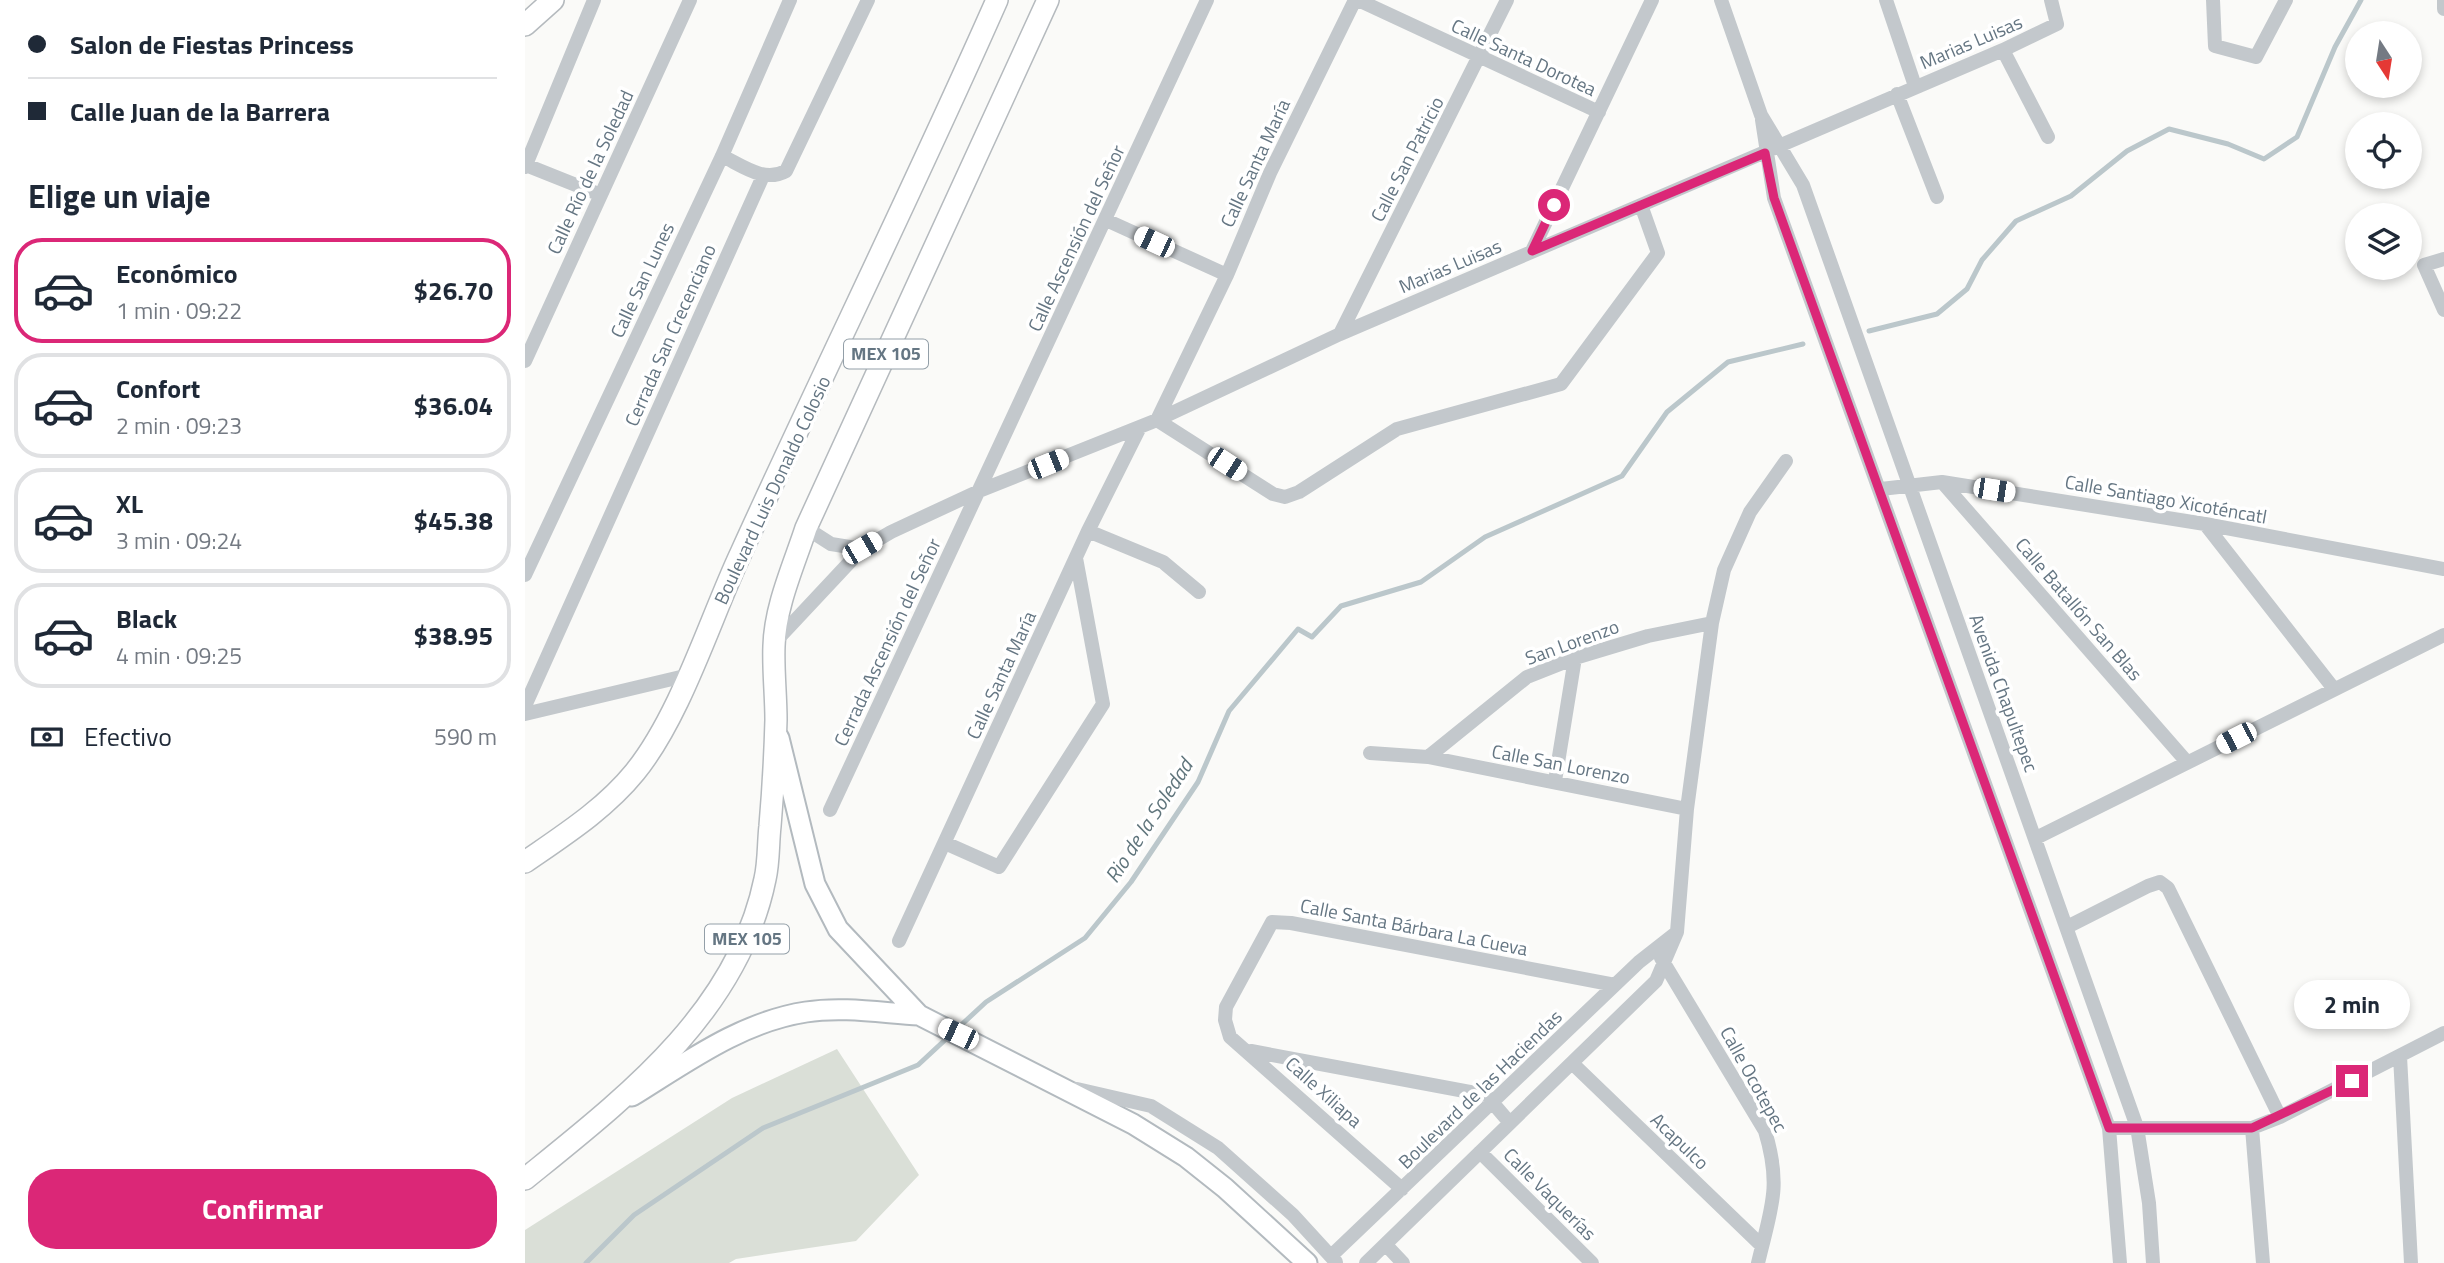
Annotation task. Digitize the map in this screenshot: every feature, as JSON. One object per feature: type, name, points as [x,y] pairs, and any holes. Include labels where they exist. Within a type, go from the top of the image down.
[{"type":"main road","points":[[525,25],[552,0]]},
{"type":"main road","name":"Boulevard Luis Donaldo Colosio","points":[[525,862],[589,817],[636,771],[689,675],[740,554],[915,186],[997,0]]},
{"type":"main road","name":"MEX 105","points":[[611,1110],[680,1040],[715,999],[739,959],[757,915],[766,877],[776,722],[774,643],[785,589],[806,528],[1048,0]]},
{"type":"main road","name":"MEX 105","points":[[776,722],[795,814],[815,884],[838,929],[927,1019],[1058,1084],[1133,1124],[1186,1157],[1235,1196],[1307,1263]]},
{"type":"main road","name":"MEX 105","points":[[525,1179],[611,1110],[712,1046],[762,1022],[808,1012],[927,1019]]},
{"type":"street","points":[[594,0],[525,166],[601,195]]},
{"type":"street","name":"Calle Río de la Soledad","points":[[525,361],[690,0]]},
{"type":"street","name":"Calle San Lunes","points":[[525,575],[722,156],[790,0]]},
{"type":"street","points":[[722,156],[763,176],[775,177],[786,171],[867,0]]},
{"type":"street","name":"Calle Ascensión del Señor","points":[[979,491],[1207,0]]},
{"type":"street","name":"Calle Santa Dorotea","points":[[1357,0],[1599,112]]},
{"type":"street","name":"Calle Santa María","points":[[1157,420],[1227,275],[1270,173],[1357,0]]},
{"type":"street","name":"Calle San Patricio","points":[[1340,334],[1481,58],[1507,0]]},
{"type":"street","points":[[1532,251],[1652,0]]},
{"type":"street","points":[[1721,0],[1761,115],[1774,198],[2109,1128],[2120,1263]]},
{"type":"street","points":[[1887,0],[1915,86]]},
{"type":"street","name":"Marias Luisas","points":[[774,643],[862,548],[979,491],[1157,420],[1340,334],[2003,50],[2057,24],[2051,0]]},
{"type":"street","points":[[2213,0],[2215,46],[2256,57],[2286,0]]},
{"type":"street","points":[[2444,0],[2444,9]]},
{"type":"street","points":[[2003,50],[2048,137]]},
{"type":"street","points":[[1897,94],[1937,197]]},
{"type":"street","name":"Avenida Chapultepec","points":[[1761,115],[1803,185],[2137,1127],[2149,1203],[2153,1263]]},
{"type":"street","name":"Cerrada San Crecenciano","points":[[525,706],[763,176]]},
{"type":"street","points":[[1157,420],[1273,494],[1285,497],[1299,492],[1397,429],[1561,384],[1658,253],[1641,205]]},
{"type":"street","points":[[1107,220],[1227,275]]},
{"type":"street","points":[[2444,259],[2424,265],[2444,310]]},
{"type":"street","name":"Calle Santa María","points":[[899,941],[1088,531],[1140,427]]},
{"type":"street","points":[[1366,1263],[1655,981],[1665,964],[1677,932],[1687,808],[1712,623],[1724,570],[1750,512],[1786,461]]},
{"type":"street","name":"Calle Santiago Xicoténcatl","points":[[1881,489],[1941,482],[2205,524],[2444,569]]},
{"type":"street","name":"Calle Batallón San Blas","points":[[1941,482],[2187,762]]},
{"type":"street","name":"Cerrada Ascensión del Señor","points":[[830,810],[979,491]]},
{"type":"street","points":[[2205,524],[2334,689]]},
{"type":"street","points":[[806,528],[831,544],[862,548]]},
{"type":"street","points":[[1088,531],[1163,562],[1199,592]]},
{"type":"street","points":[[945,843],[999,867],[1103,704],[1076,558]]},
{"type":"street","name":"San Lorenzo","points":[[1428,757],[1527,677],[1575,658],[1648,636],[1712,623]]},
{"type":"street","points":[[2036,838],[2444,635]]},
{"type":"street","points":[[1555,781],[1575,658]]},
{"type":"street","points":[[525,714],[689,675]]},
{"type":"street","name":"Calle San Lorenzo","points":[[1370,753],[1428,757],[1687,808]]},
{"type":"street","points":[[2067,927],[2160,882],[2168,888],[2280,1117]]},
{"type":"street","name":"Calle Santa Bárbara La Cueva","points":[[1226,1020],[1226,1007],[1272,922],[1291,923],[1615,985]]},
{"type":"street","points":[[1654,948],[1677,932]]},
{"type":"street","name":"Calle Ocotepec","points":[[1654,948],[1765,1131],[1775,1163],[1775,1195],[1758,1263]]},
{"type":"street","name":"Boulevard de las Haciendas","points":[[1334,1259],[1402,1189],[1493,1105],[1654,948]]},
{"type":"street","name":"Calle Xiliapa","points":[[1226,1020],[1230,1037],[1402,1189]]},
{"type":"street","points":[[2109,1128],[2252,1128],[2280,1117],[2444,1033]]},
{"type":"street","points":[[1249,1051],[1486,1095],[1510,1124]]},
{"type":"street","points":[[2400,1056],[2411,1263]]},
{"type":"street","name":"Acapulco","points":[[1572,1063],[1762,1246]]},
{"type":"street","points":[[1058,1084],[1151,1106],[1218,1148],[1293,1215],[1334,1259]]},
{"type":"street","points":[[2252,1128],[2263,1263]]},
{"type":"street","name":"Calle Vaquerías","points":[[1480,1152],[1592,1263]]},
{"type":"street","points":[[1385,1245],[1403,1263]]},
{"type":"shaded area","points":[[837,1049],[919,1175],[856,1241],[736,1259],[729,1263],[525,1263],[525,1230],[732,1098]]},
{"type":"waterway","points":[[1869,331],[1937,314],[1967,289],[1982,260],[2016,221],[2071,196],[2127,151],[2169,129],[2228,144],[2264,159],[2297,137],[2335,47],[2361,0]]},
{"type":"waterway","name":"Rio de la Soledad","points":[[586,1263],[634,1215],[763,1128],[918,1065],[986,1002],[1085,938],[1131,882],[1198,782],[1229,711],[1298,629],[1312,637],[1341,606],[1421,582],[1485,537],[1622,476],[1667,412],[1728,362],[1803,344]]},
{"type":"route","points":[[1554,205],[1532,251],[1765,153],[1774,198],[2109,1128],[2252,1128],[2352,1081]]}]
